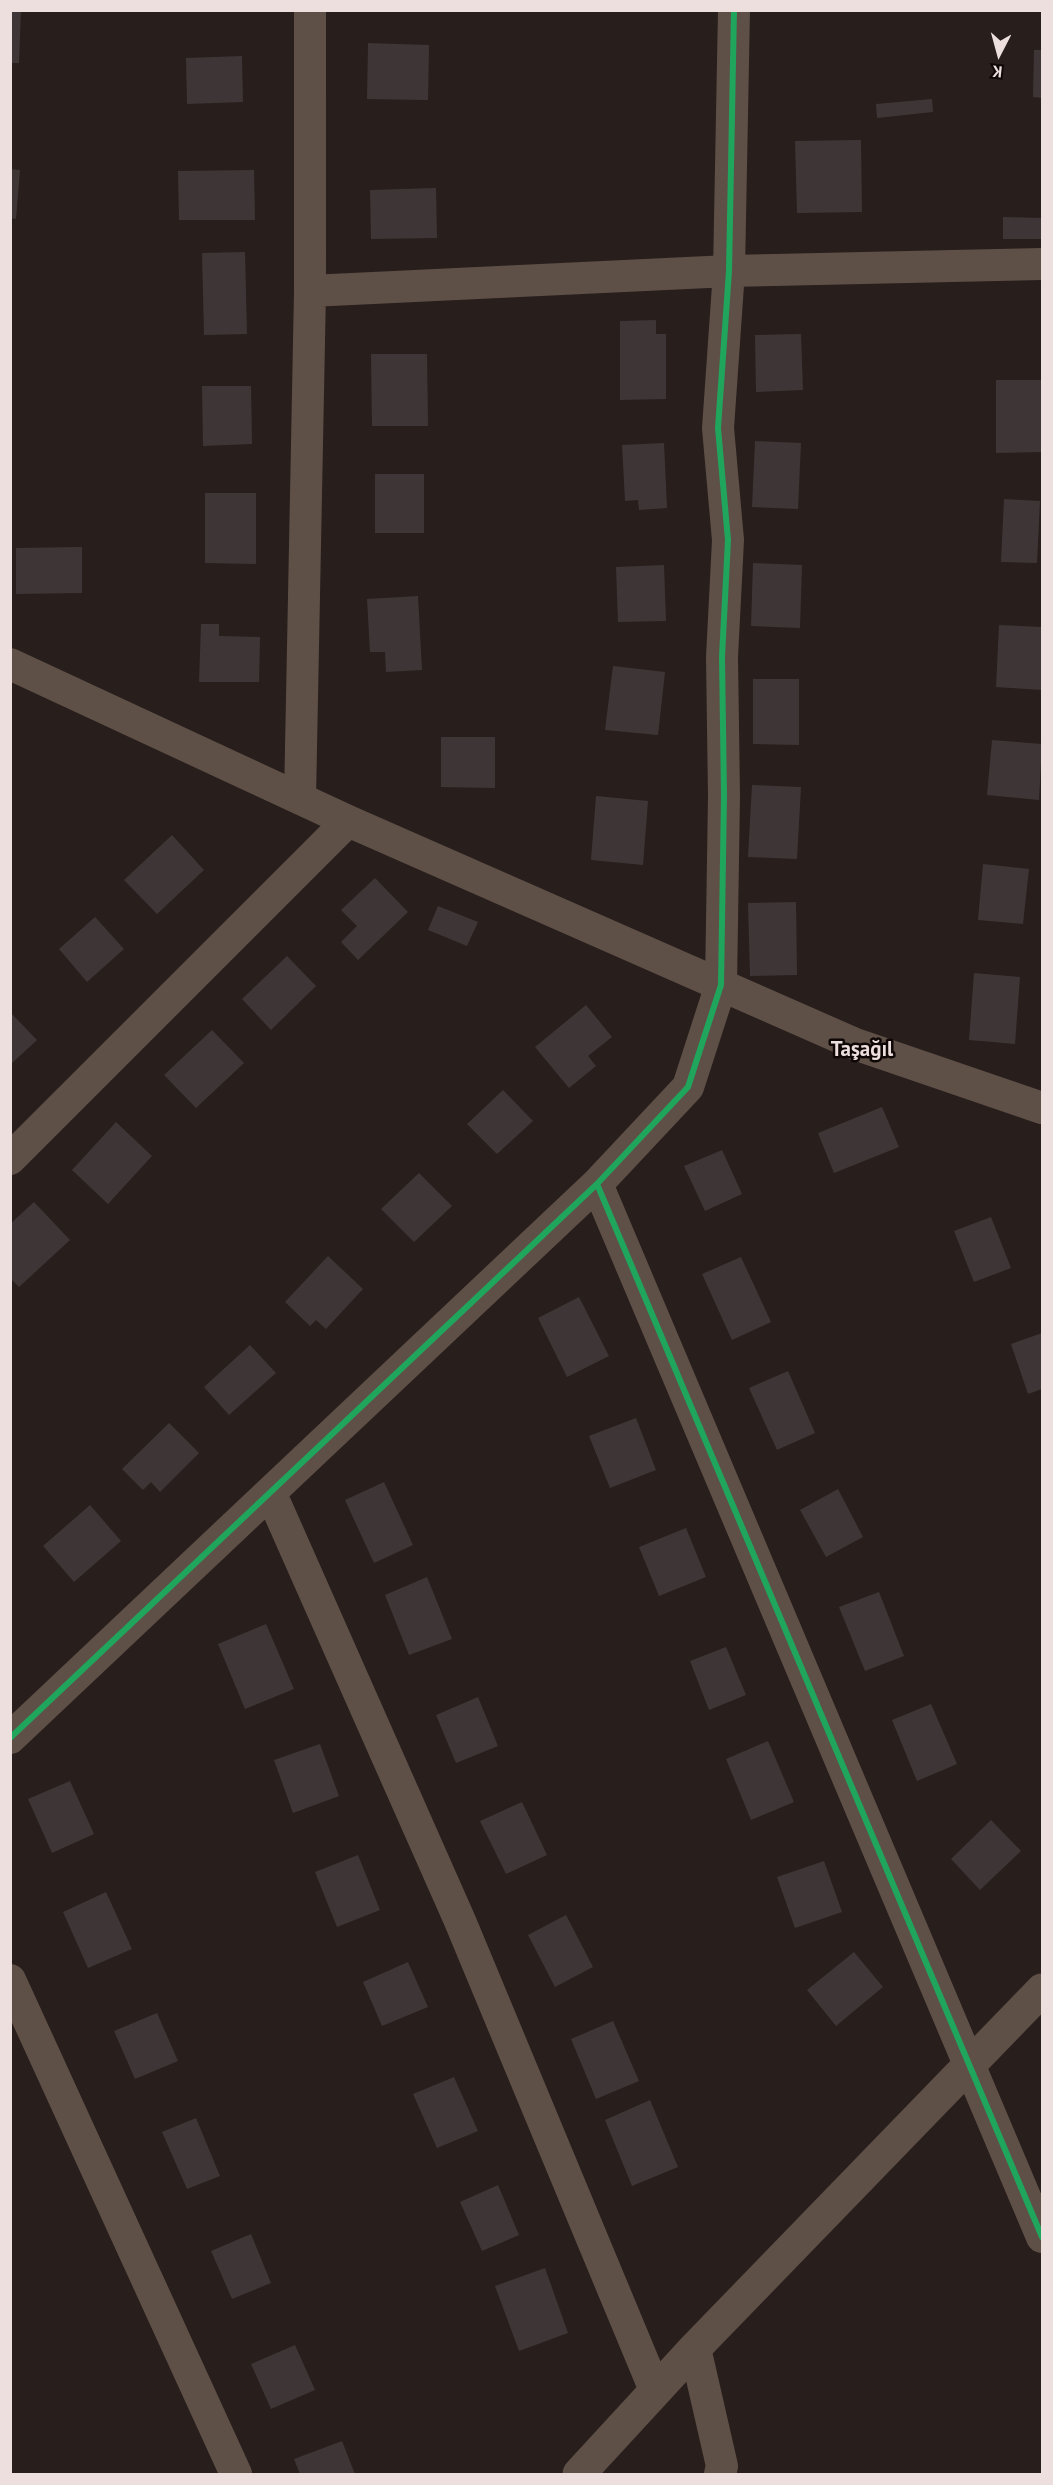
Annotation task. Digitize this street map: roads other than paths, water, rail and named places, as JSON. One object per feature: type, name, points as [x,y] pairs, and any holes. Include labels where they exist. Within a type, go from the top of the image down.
[{"type":"street","points":[[300,799],[310,291],[310,10]]},
{"type":"street","points":[[10,1738],[597,1184],[688,1087],[721,985],[724,796],[722,657],[728,540],[718,428],[729,271],[734,10]]},
{"type":"street","points":[[310,291],[729,271],[1042,264]]},
{"type":"street","points":[[10,664],[348,821],[855,1044],[1042,1108]]},
{"type":"street","points":[[10,1159],[348,821]]},
{"type":"street","points":[[597,1184],[1042,2237]]},
{"type":"street","points":[[271,1494],[460,1921],[655,2390]]},
{"type":"street","points":[[10,1980],[237,2475]]},
{"type":"street","points":[[579,2475],[695,2348],[1042,1990]]},
{"type":"street","points":[[695,2348],[722,2466],[720,2475]]},
{"type":"district","name":"Taşağıl","points":[[862,1050]]}]
